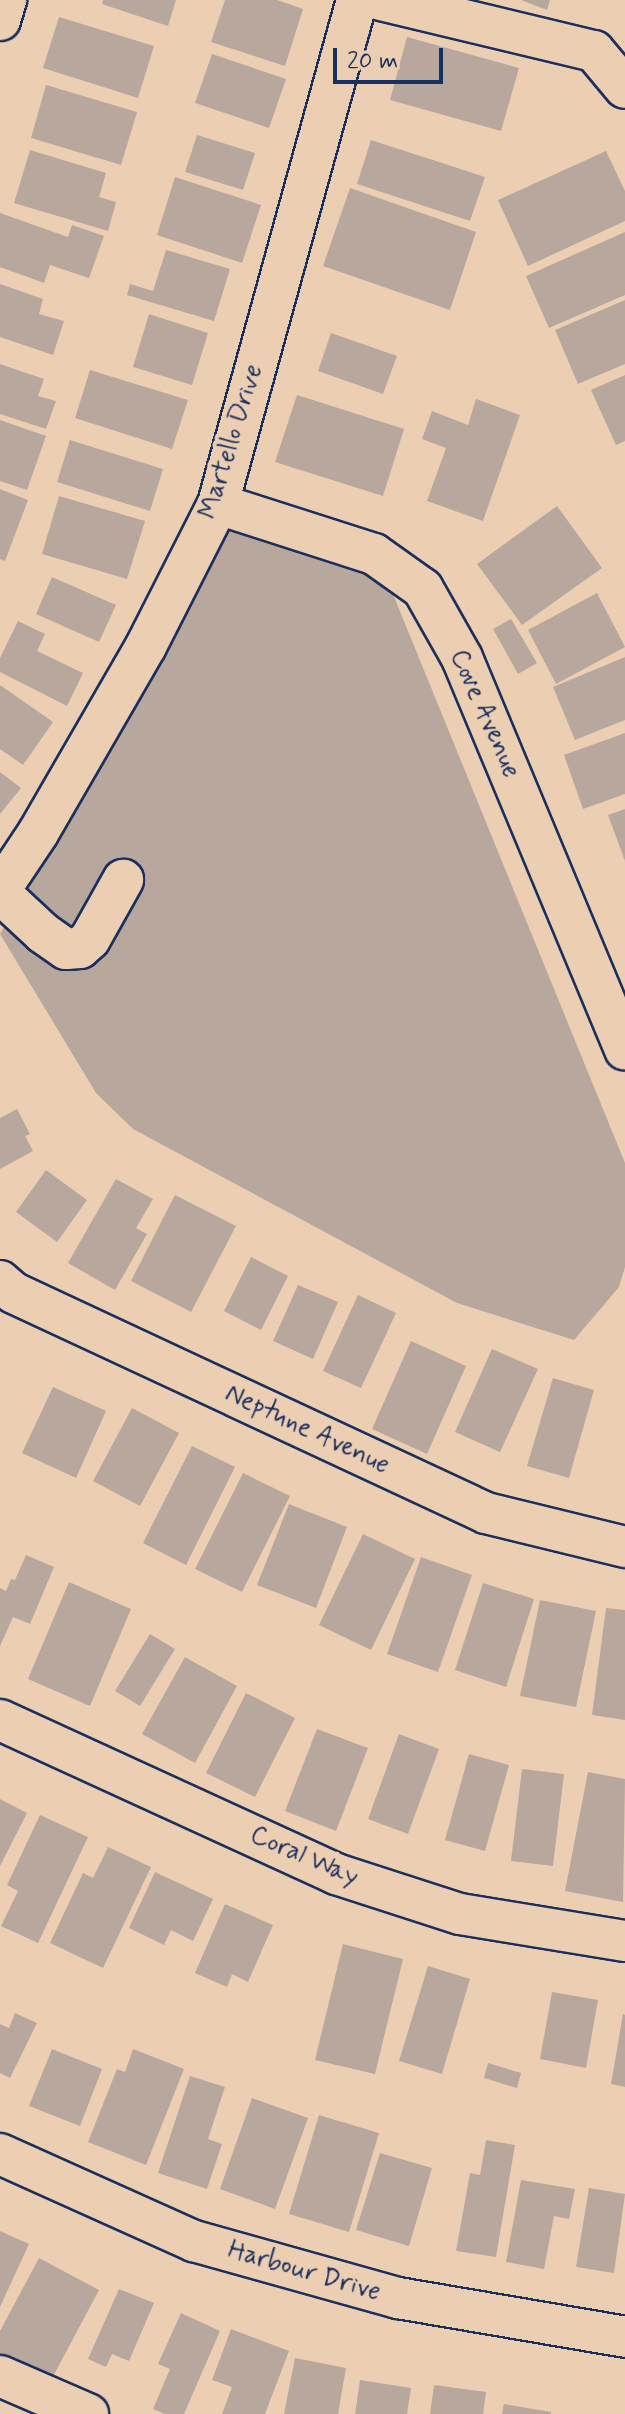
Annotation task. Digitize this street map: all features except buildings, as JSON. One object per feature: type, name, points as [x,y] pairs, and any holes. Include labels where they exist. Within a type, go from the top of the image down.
[{"type":"street","points":[[0,20],[6,0]]},
{"type":"street","name":"Martello Drive","points":[[0,891],[146,646],[218,504],[357,0]]},
{"type":"street","points":[[381,0],[594,51],[625,88]]},
{"type":"street","name":"Cove Avenue","points":[[218,504],[374,554],[423,589],[462,658],[625,1049]]},
{"type":"street","points":[[0,891],[43,933],[66,949],[80,948],[90,939],[123,880]]},
{"type":"street","name":"Neptune Avenue","points":[[0,1281],[14,1293],[486,1513],[625,1547]]},
{"type":"street","name":"Coral Way","points":[[0,1720],[336,1874],[460,1914],[625,1941]]},
{"type":"street","name":"Harbour Drive","points":[[0,2154],[194,2241],[398,2298],[625,2337]]},
{"type":"street","points":[[0,2376],[88,2414]]}]
